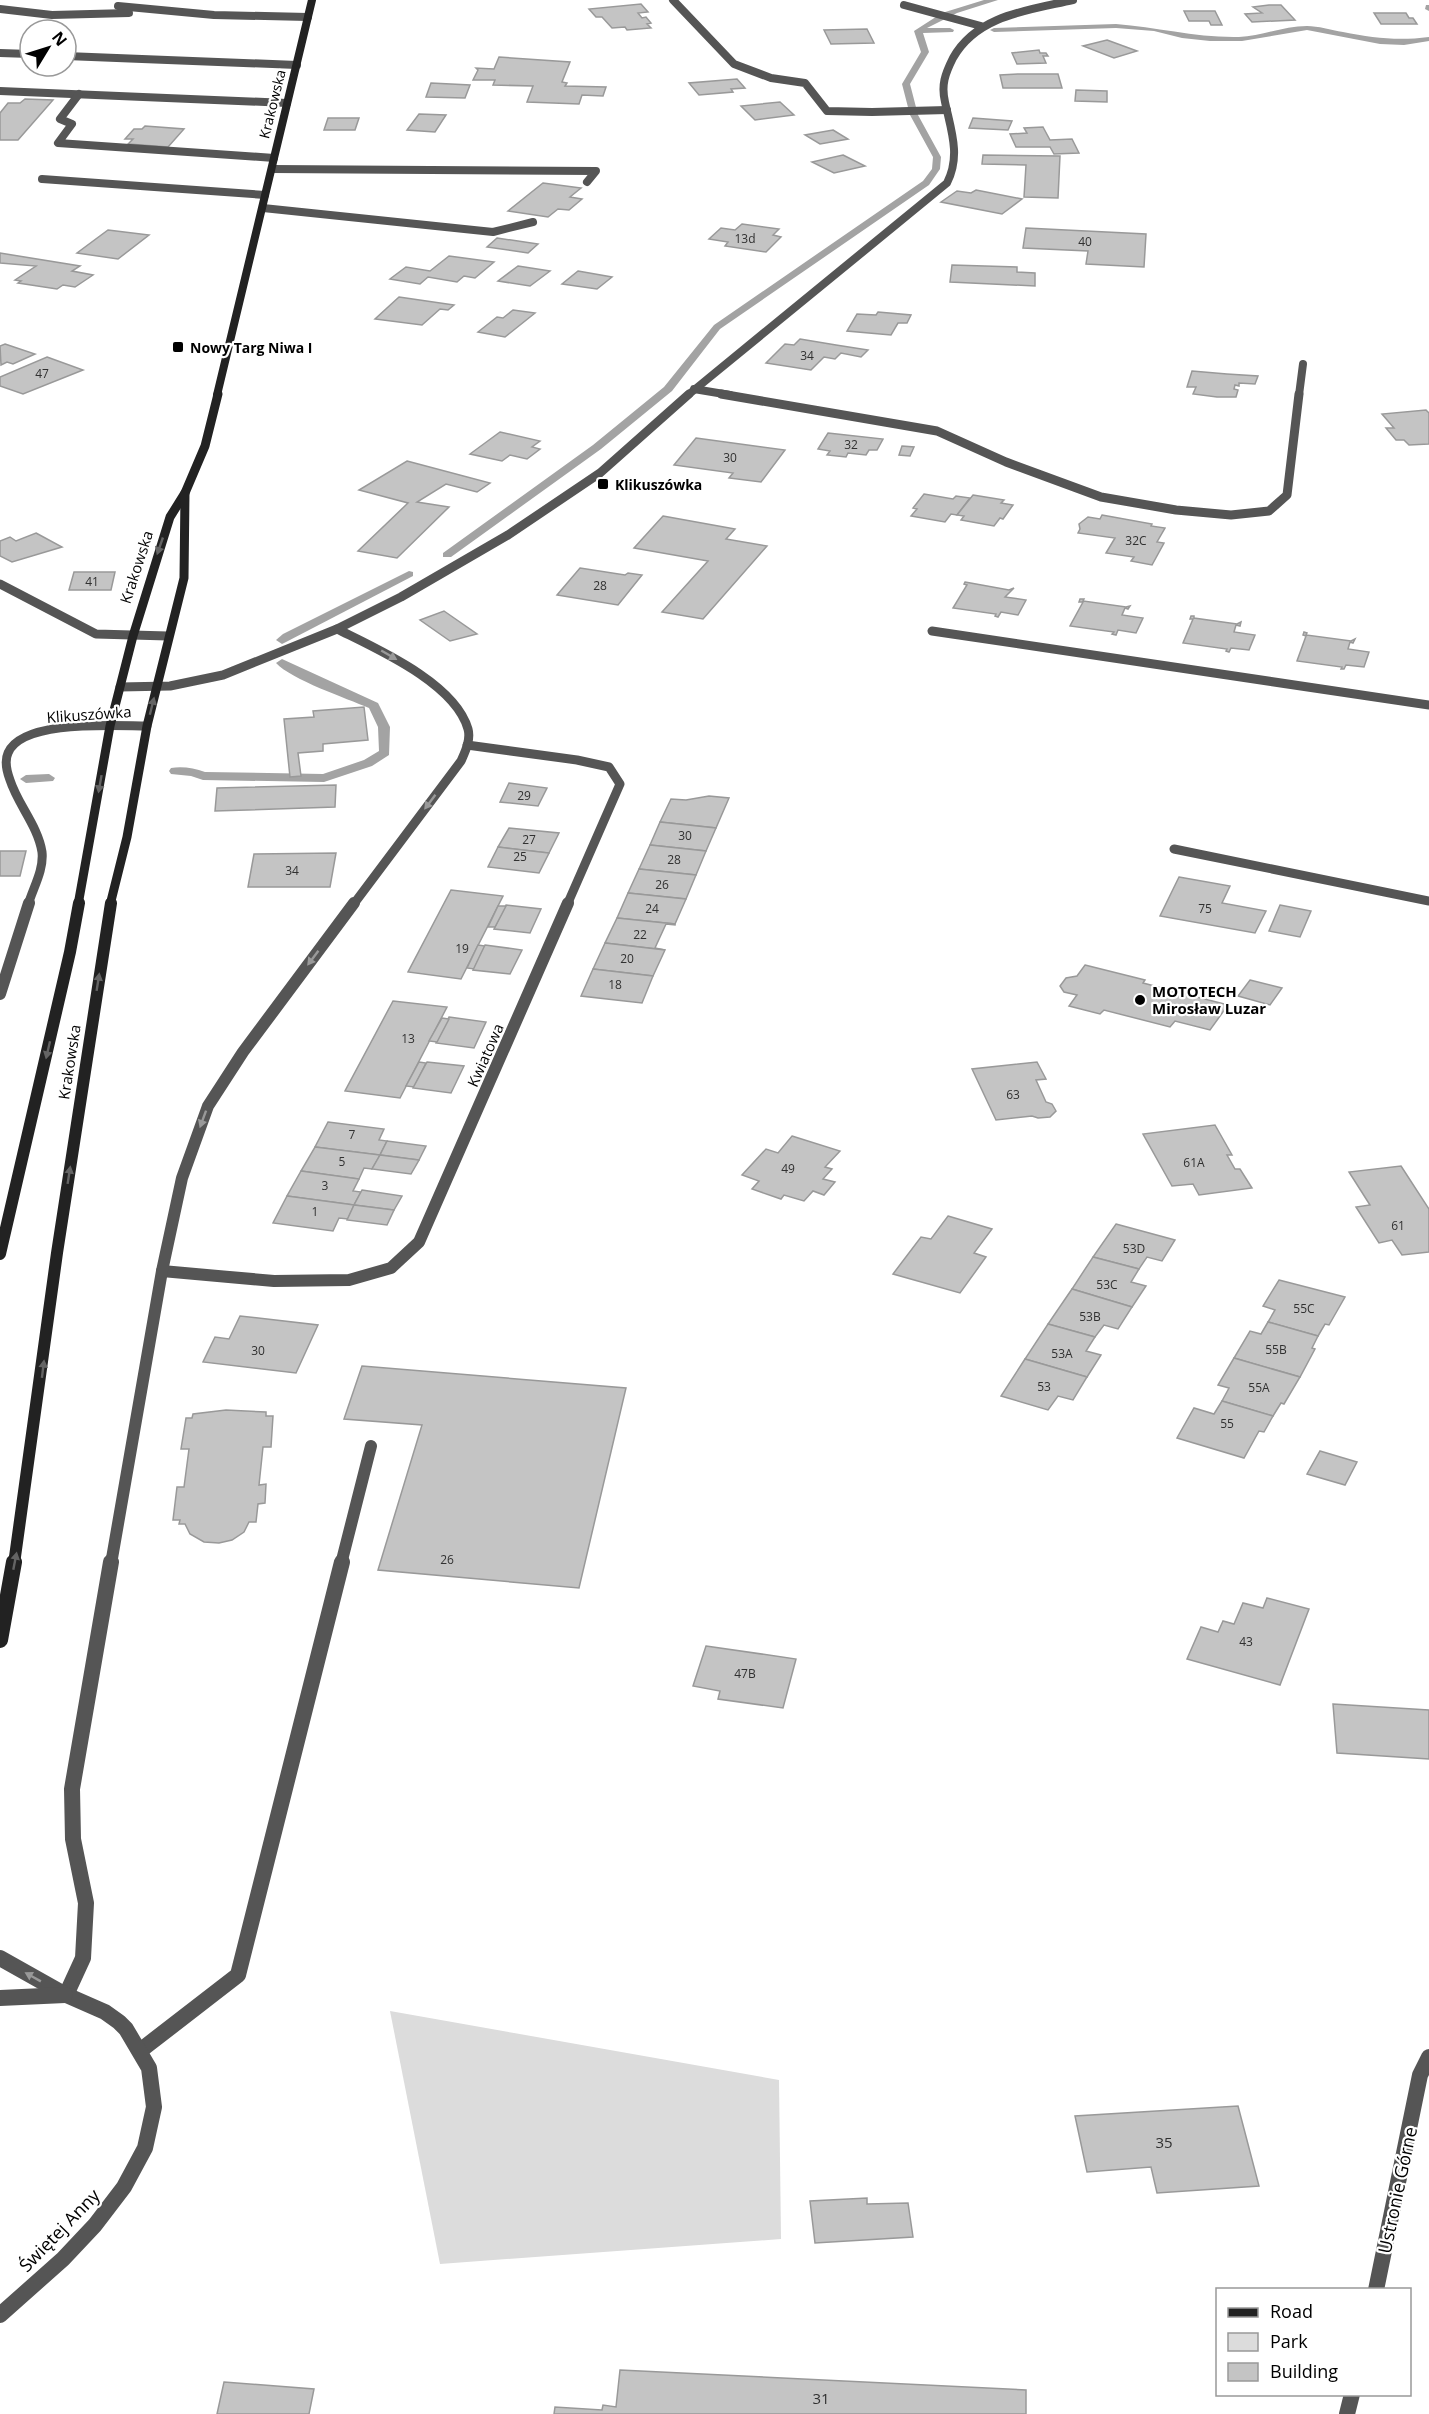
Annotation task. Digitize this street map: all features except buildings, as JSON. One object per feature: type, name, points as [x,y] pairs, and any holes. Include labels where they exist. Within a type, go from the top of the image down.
[{"type":"main road","name":"Krakowska","points":[[0,1254],[70,952],[110,726],[133,636],[170,517],[185,493],[205,446],[312,0]]},
{"type":"main road","name":"Krakowska","points":[[0,1640],[18,1543],[57,1253],[108,914],[127,837],[147,726],[184,578],[185,493]]},
{"type":"street","points":[[673,0],[734,64],[771,78],[805,83],[827,111],[854,114],[889,110],[948,110]]},
{"type":"street","name":"Klikuszówka","points":[[120,687],[157,687],[223,675],[337,629],[401,597],[508,535],[600,473],[694,389],[947,183],[955,170],[955,157],[943,80],[961,42],[981,26],[1024,12],[1074,0]]},
{"type":"street","points":[[904,5],[981,26]]},
{"type":"street","points":[[118,6],[213,15],[308,17]]},
{"type":"street","points":[[0,9],[52,15],[124,14],[160,10]]},
{"type":"street","points":[[0,53],[18,54]]},
{"type":"street","points":[[78,56],[297,65]]},
{"type":"street","points":[[0,91],[287,103]]},
{"type":"street","points":[[79,94],[60,119],[72,124],[58,143],[274,158]]},
{"type":"street","points":[[272,169],[596,171],[587,182]]},
{"type":"street","points":[[42,178],[265,195]]},
{"type":"street","points":[[262,208],[493,232],[534,222]]},
{"type":"street","points":[[694,389],[937,431],[1006,462],[1101,497],[1176,510],[1231,515],[1269,511],[1287,495],[1304,364]]},
{"type":"street","points":[[0,584],[96,634],[168,636]]},
{"type":"street","points":[[66,1995],[83,1958],[86,1903],[73,1839],[72,1789],[162,1271],[182,1178],[208,1106],[243,1052],[460,761],[467,745],[468,730],[460,712],[448,699],[392,656],[337,629]]},
{"type":"street","points":[[932,631],[1429,705]]},
{"type":"street","name":"Klikuszówka","points":[[0,994],[10,970],[42,858],[36,837],[10,783],[6,764],[8,753],[18,741],[28,735],[50,730],[147,726]]},
{"type":"street","name":"Kwiatowa","points":[[162,1271],[274,1281],[350,1280],[392,1268],[419,1242],[620,784],[609,767],[577,760],[467,745]]},
{"type":"street","points":[[1174,849],[1429,901]]},
{"type":"street","points":[[141,2050],[237,1975],[371,1446]]},
{"type":"street","name":"Świętej Anny","points":[[0,1958],[66,1995],[101,2008],[126,2028],[141,2050],[152,2078],[154,2102],[149,2133],[140,2160],[118,2198],[76,2247],[0,2315]]},
{"type":"street","name":"Świętej Anny","points":[[0,1998],[66,1995]]},
{"type":"street","name":"Ustronie Górne","points":[[1376,2288],[1420,2075],[1429,2057]]},
{"type":"street","points":[[1347,2414],[1352,2396]]},
{"type":"green space","points":[[390,2011],[779,2080],[781,2239],[440,2264]]},
{"type":"waterway","name":"Klikuszówka","points":[[918,31],[944,15],[994,0]]},
{"type":"waterway","points":[[994,30],[1116,26],[1154,29],[1182,36],[1210,39],[1242,39],[1307,28],[1380,42],[1404,43],[1429,39]]},
{"type":"waterway","points":[[918,31],[950,30]]},
{"type":"waterway","name":"Klikuszówka","points":[[447,555],[597,447],[668,389],[717,327],[926,183],[936,169],[937,157],[914,115],[906,84],[925,52],[918,31]]},
{"type":"waterway","name":"Klikuszówka","points":[[282,640],[409,574]]},
{"type":"waterway","name":"Klikuszówka","points":[[175,771],[193,772],[203,776],[324,778],[368,763],[385,752],[384,727],[374,706],[297,672],[282,663]]},
{"type":"waterway","name":"Klikuszówka","points":[[26,779],[49,778]]},
{"type":"place","name":"Nowy Targ Niwa I","points":[[178,347]]},
{"type":"place","name":"Klikuszówka","points":[[603,484]]},
{"type":"place","name":"MOTOTECH Mirosław Luzar","points":[[1140,1000]]}]
